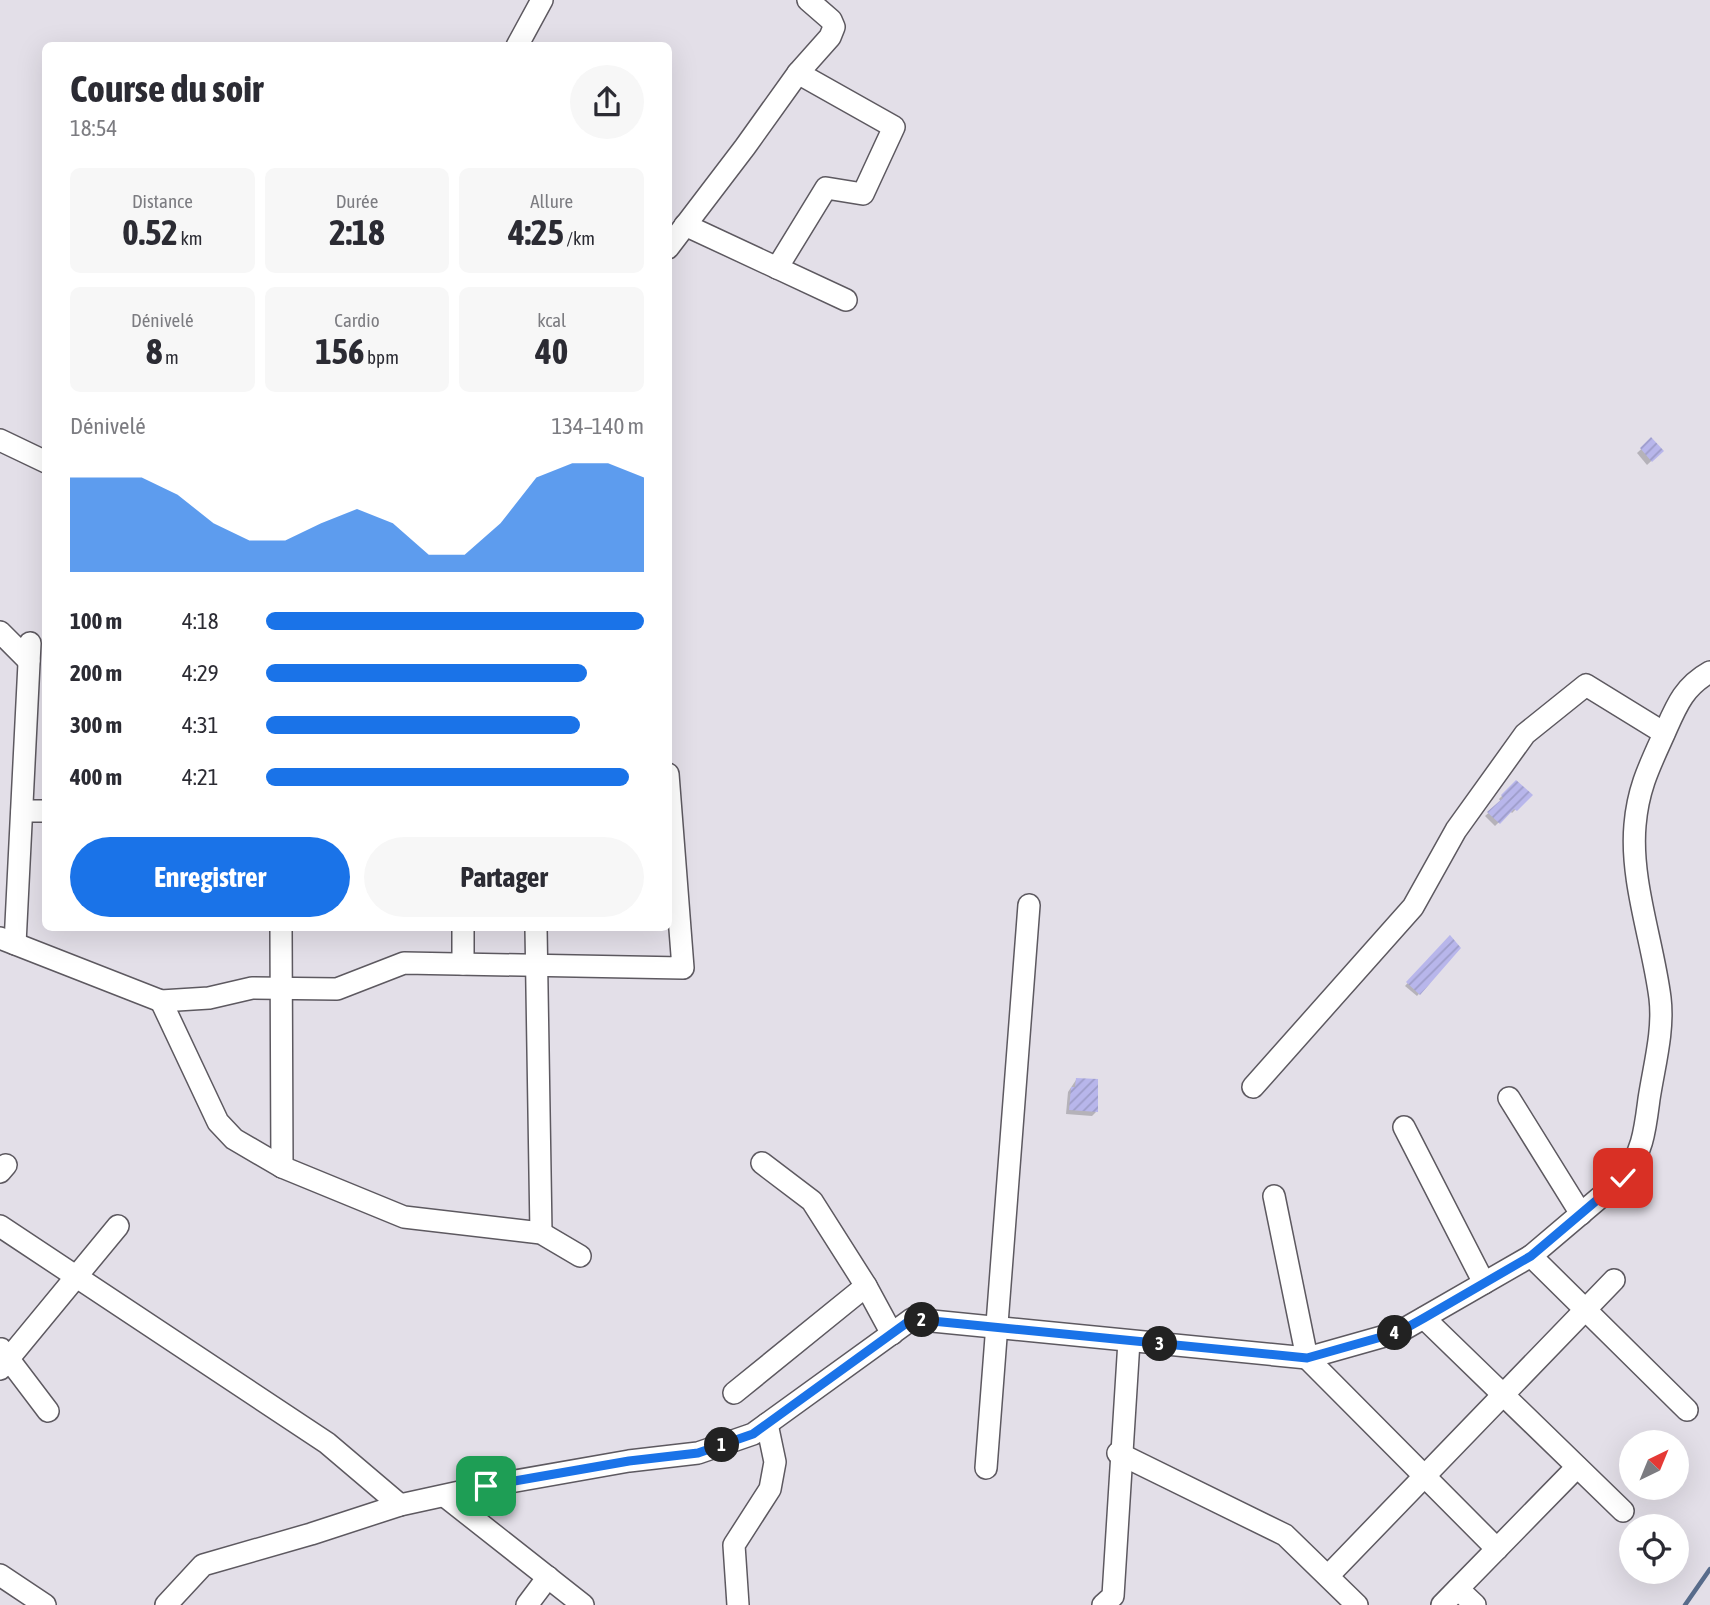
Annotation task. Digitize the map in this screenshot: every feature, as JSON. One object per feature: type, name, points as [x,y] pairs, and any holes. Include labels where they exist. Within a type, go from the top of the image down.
[{"type":"street","points":[[519,42],[542,0]]},
{"type":"street","points":[[672,243],[746,147],[798,73],[830,37],[834,27],[831,20],[808,0]]},
{"type":"street","points":[[777,268],[826,188],[863,194],[894,127],[798,73]]},
{"type":"street","points":[[685,225],[846,300]]},
{"type":"street","points":[[0,440],[42,460]]},
{"type":"street","points":[[0,632],[29,652],[22,811],[8,941],[162,1001],[209,998],[252,988],[337,989],[404,963],[683,968],[672,826]]},
{"type":"street","points":[[166,1605],[203,1565],[400,1505],[446,1497],[486,1486],[629,1461],[698,1453],[753,1434],[912,1319],[1307,1358],[1399,1332],[1531,1256],[1623,1178],[1635,1163],[1643,1144],[1659,1034],[1660,1001],[1639,888],[1635,827],[1640,786],[1680,699],[1696,680],[1710,672]]},
{"type":"street","points":[[1253,1087],[1413,907],[1456,830],[1525,734],[1586,685],[1664,733]]},
{"type":"street","points":[[22,811],[42,811]]},
{"type":"street","points":[[986,1468],[1029,905]]},
{"type":"street","points":[[281,931],[282,1167]]},
{"type":"street","points":[[463,931],[463,964]]},
{"type":"street","points":[[537,931],[541,1233]]},
{"type":"street","points":[[162,1001],[218,1122],[234,1139],[282,1167],[404,1217],[541,1233],[580,1256]]},
{"type":"street","points":[[1508,1098],[1581,1214]]},
{"type":"street","points":[[1404,1127],[1484,1283]]},
{"type":"street","points":[[762,1163],[812,1201],[866,1286],[892,1334]]},
{"type":"street","points":[[1274,1196],[1307,1358],[1497,1549]]},
{"type":"street","points":[[0,1226],[327,1443],[400,1505]]},
{"type":"street","points":[[48,1411],[3,1359],[118,1226]]},
{"type":"street","points":[[1531,1256],[1687,1410]]},
{"type":"street","points":[[1328,1576],[1614,1280]]},
{"type":"street","points":[[734,1393],[866,1286]]},
{"type":"street","points":[[1424,1318],[1623,1511]]},
{"type":"street","points":[[1103,1605],[1113,1596],[1129,1340]]},
{"type":"street","points":[[738,1605],[734,1545],[770,1489],[775,1462],[767,1424]]},
{"type":"street","points":[[1120,1454],[1285,1535],[1357,1605]]},
{"type":"street","points":[[1442,1605],[1577,1467]]},
{"type":"street","points":[[446,1497],[583,1605]]},
{"type":"street","points":[[0,1574],[45,1605]]},
{"type":"street","points":[[527,1605],[548,1577]]},
{"type":"street","points":[[1458,1589],[1475,1605]]},
{"type":"building","points":[[1651,437],[1664,451],[1652,462],[1640,448]]},
{"type":"building","points":[[1516,780],[1533,795],[1500,824],[1487,812],[1503,798],[1501,795]]},
{"type":"building","points":[[1450,935],[1461,948],[1420,995],[1406,982]]},
{"type":"building","points":[[1076,1078],[1098,1079],[1098,1112],[1069,1110],[1071,1087],[1075,1087]]},
{"type":"waterway","points":[[1685,1605],[1710,1569]]},
{"type":"route","points":[[486,1486],[629,1461],[698,1453],[753,1434],[912,1319],[1307,1358],[1399,1332],[1424,1318],[1531,1256],[1623,1178]]}]
